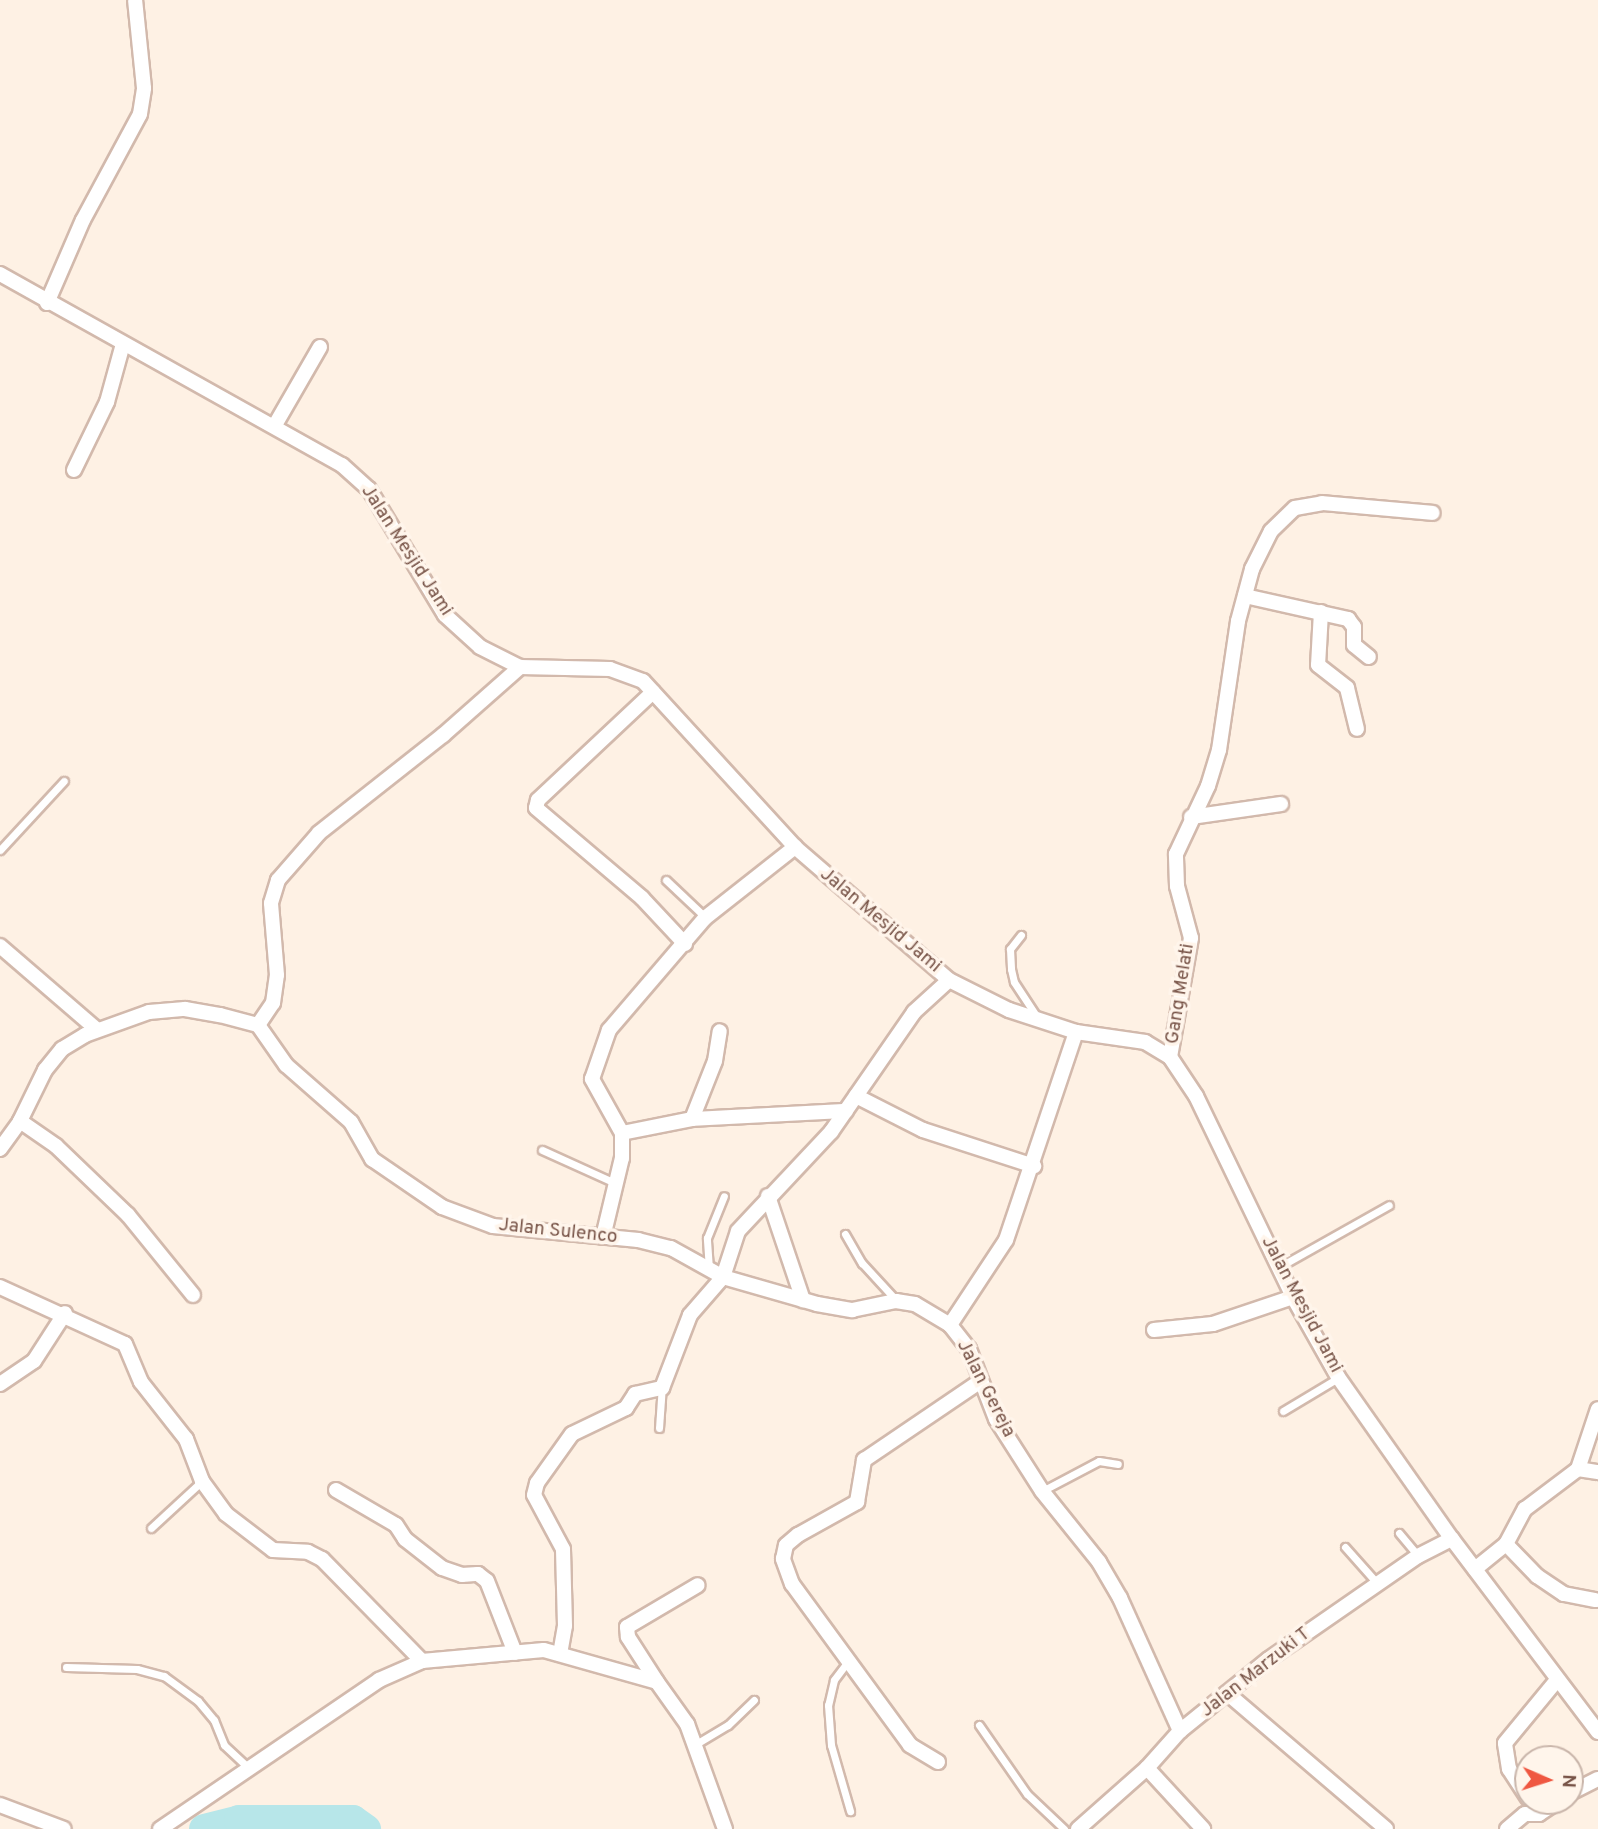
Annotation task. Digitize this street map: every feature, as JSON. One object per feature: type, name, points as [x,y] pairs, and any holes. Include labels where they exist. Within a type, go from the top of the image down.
[{"type":"street","points":[[47,303],[83,220],[139,114],[144,88],[135,0]]},
{"type":"street","name":"Jalan Mesjid Jami","points":[[0,274],[47,303],[275,425],[342,465],[369,489],[445,615],[480,647],[520,667],[610,669],[643,681],[795,847],[949,980],[1009,1010],[1076,1031],[1145,1042],[1170,1057],[1196,1096],[1293,1297],[1338,1377],[1452,1539],[1598,1732]]},
{"type":"street","points":[[74,470],[107,402],[123,344]]},
{"type":"street","points":[[275,425],[320,347]]},
{"type":"street","name":"Gang Melati","points":[[1170,1057],[1191,938],[1177,886],[1177,854],[1191,817],[1208,786],[1221,741],[1245,596],[1270,531],[1295,508],[1322,503],[1433,513]]},
{"type":"street","points":[[1245,596],[1348,619],[1354,627],[1354,645],[1369,657]]},
{"type":"street","points":[[1321,612],[1318,664],[1347,688],[1357,729]]},
{"type":"street","points":[[0,1149],[20,1121],[53,1060],[96,1029],[149,1012],[185,1009],[258,1025],[273,1003],[277,975],[271,903],[278,880],[319,833],[443,735],[520,667]]},
{"type":"street","points":[[653,692],[543,796],[536,808],[642,898],[685,944]]},
{"type":"street","points":[[1191,817],[1281,804]]},
{"type":"street","points":[[603,1237],[616,1184],[622,1133],[592,1079],[609,1030],[705,918],[795,847]]},
{"type":"street","points":[[0,946],[96,1029]]},
{"type":"street","points":[[560,1654],[565,1626],[563,1549],[534,1495],[537,1483],[572,1434],[626,1408],[635,1394],[662,1388],[690,1315],[723,1277],[738,1231],[846,1111],[914,1012],[949,980]]},
{"type":"street","name":"Jalan Sulenco","points":[[258,1025],[286,1065],[351,1122],[372,1159],[442,1207],[493,1226],[603,1237],[671,1248],[723,1277],[803,1300],[852,1310],[896,1301]]},
{"type":"street","points":[[692,1119],[715,1061],[720,1031]]},
{"type":"street","name":"Jalan Gereja","points":[[1076,1031],[1034,1166],[1006,1240],[950,1325],[969,1349],[979,1382],[1041,1491],[1099,1562],[1120,1598],[1180,1731]]},
{"type":"street","points":[[856,1096],[923,1130],[1034,1166]]},
{"type":"street","points":[[622,1133],[692,1119],[846,1111]]},
{"type":"street","points":[[20,1121],[56,1146],[128,1215],[193,1295]]},
{"type":"street","points":[[768,1196],[803,1300]]},
{"type":"street","points":[[0,1287],[65,1313],[125,1344],[141,1382],[186,1438],[202,1481],[226,1514],[273,1550],[308,1552],[322,1559],[422,1661]]},
{"type":"street","points":[[1154,1330],[1213,1324],[1293,1297]]},
{"type":"street","points":[[896,1301],[915,1304],[950,1325]]},
{"type":"street","points":[[0,1384],[34,1361],[65,1313]]},
{"type":"street","points":[[938,1762],[910,1745],[792,1584],[783,1559],[786,1545],[857,1502],[864,1460],[979,1382]]},
{"type":"street","points":[[1475,1569],[1506,1544],[1525,1509],[1578,1469],[1598,1409]]},
{"type":"street","points":[[1578,1469],[1598,1472]]},
{"type":"street","points":[[336,1490],[396,1525],[405,1539],[442,1568],[461,1575],[478,1574],[487,1581],[515,1653]]},
{"type":"street","name":"Jalan Marzuki T","points":[[1078,1829],[1147,1768],[1180,1731],[1227,1693],[1377,1583],[1418,1556],[1452,1539]]},
{"type":"street","points":[[1506,1544],[1537,1576],[1564,1594],[1595,1600]]},
{"type":"street","points":[[698,1585],[627,1627],[628,1637],[696,1744],[725,1829]]},
{"type":"street","points":[[160,1829],[250,1770],[320,1716],[379,1680],[422,1661],[544,1650],[657,1682]]},
{"type":"street","points":[[1514,1776],[1509,1769],[1505,1743],[1557,1680]]},
{"type":"street","points":[[1227,1693],[1386,1829]]},
{"type":"street","points":[[1147,1768],[1203,1829]]},
{"type":"street","points":[[0,1805],[64,1829]]},
{"type":"street","points":[[1507,1829],[1524,1815]]},
{"type":"lane","points":[[0,850],[64,781]]},
{"type":"lane","points":[[666,880],[705,918]]},
{"type":"lane","points":[[1021,935],[1010,949],[1011,969],[1014,982],[1040,1020]]},
{"type":"lane","points":[[542,1150],[616,1184]]},
{"type":"lane","points":[[709,1269],[707,1238],[724,1196]]},
{"type":"lane","points":[[1279,1267],[1389,1205]]},
{"type":"lane","points":[[845,1234],[862,1263],[896,1301]]},
{"type":"lane","points":[[1283,1411],[1338,1377]]},
{"type":"lane","points":[[659,1428],[662,1388]]},
{"type":"lane","points":[[1041,1491],[1099,1461],[1118,1464]]},
{"type":"lane","points":[[151,1528],[202,1481]]},
{"type":"lane","points":[[1399,1533],[1418,1556]]},
{"type":"lane","points":[[1345,1547],[1377,1583]]},
{"type":"lane","points":[[849,1659],[834,1680],[828,1705],[831,1745],[850,1811]]},
{"type":"lane","points":[[66,1667],[137,1669],[164,1676],[198,1701],[214,1720],[224,1745],[250,1770]]},
{"type":"lane","points":[[696,1744],[727,1725],[754,1700]]},
{"type":"lane","points":[[979,1726],[1027,1794],[1063,1829]]},
{"type":"waterway","points":[[204,1829],[239,1820],[353,1820],[366,1829]]}]
